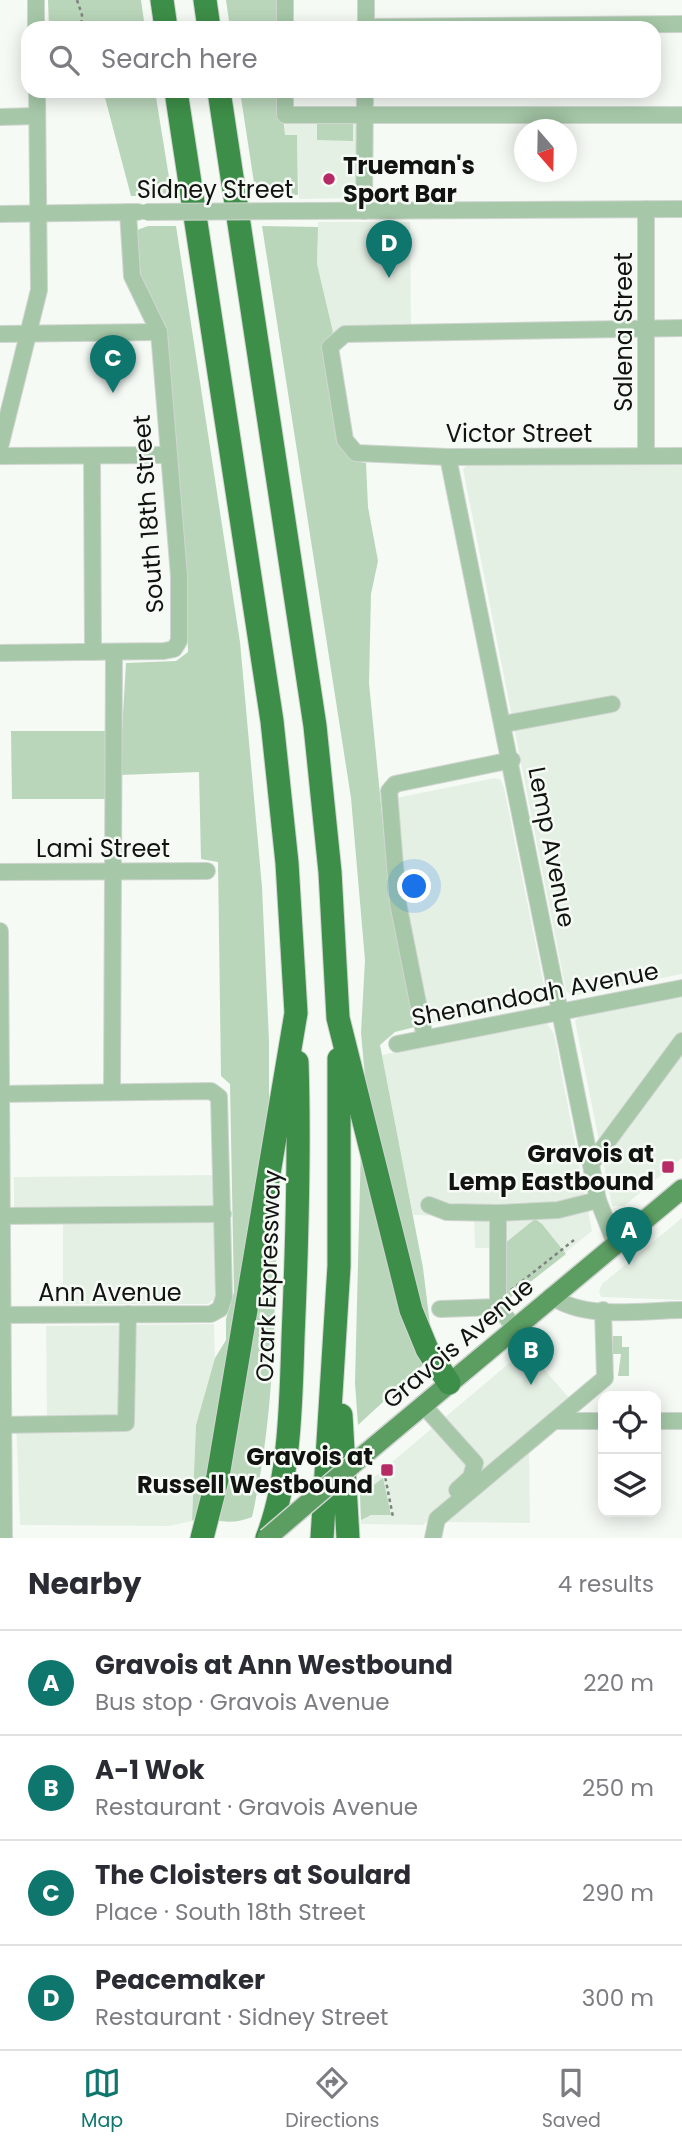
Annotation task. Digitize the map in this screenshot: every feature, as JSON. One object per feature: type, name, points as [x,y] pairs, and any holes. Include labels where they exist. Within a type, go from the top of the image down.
[{"type":"highway","points":[[162,0],[165,21]]},
{"type":"highway","points":[[205,0],[208,21]]},
{"type":"highway","points":[[177,98],[272,721],[287,863],[296,1013],[218,1476],[202,1538]]},
{"type":"highway","points":[[220,98],[315,726],[330,872],[338,1018],[341,1145],[336,1325],[322,1538]]},
{"type":"highway","name":"Ozark Expressway","points":[[268,1536],[285,1452],[292,1380],[298,1159],[296,1013]]},
{"type":"highway","points":[[338,1018],[411,1310],[427,1349],[449,1383]]},
{"type":"highway","points":[[336,1325],[348,1538]]},
{"type":"main road","name":"Gravois Avenue","points":[[268,1536],[514,1327],[682,1189]]},
{"type":"street","points":[[36,0],[36,21]]},
{"type":"street","points":[[285,0],[285,21]]},
{"type":"street","points":[[366,0],[366,21]]},
{"type":"street","points":[[661,24],[682,24]]},
{"type":"street","points":[[0,447],[39,290],[37,98]]},
{"type":"street","points":[[285,98],[285,115],[682,115]]},
{"type":"street","points":[[364,211],[365,98]]},
{"type":"street","points":[[0,117],[37,116]]},
{"type":"street","name":"Salena Street","points":[[646,209],[646,456]]},
{"type":"street","name":"Sidney Street","points":[[0,214],[682,209]]},
{"type":"street","name":"South 18th Street","points":[[114,652],[174,649],[179,641],[179,576],[159,332],[132,276],[128,212]]},
{"type":"street","points":[[646,328],[682,328]]},
{"type":"street","name":"Victor Street","points":[[646,328],[345,334],[330,348],[345,440],[356,453],[448,457],[682,456]]},
{"type":"street","points":[[0,334],[159,332]]},
{"type":"street","points":[[0,456],[167,455]]},
{"type":"street","points":[[92,456],[93,652]]},
{"type":"street","name":"Lemp Avenue","points":[[448,457],[512,760],[598,1200],[615,1243]]},
{"type":"street","points":[[0,653],[114,652],[112,1092]]},
{"type":"street","points":[[504,724],[612,704]]},
{"type":"street","points":[[425,1038],[394,875],[389,791],[395,784],[512,760]]},
{"type":"street","name":"Lami Street","points":[[0,872],[207,871]]},
{"type":"street","points":[[0,931],[4,1538]]},
{"type":"street","name":"Shenandoah Avenue","points":[[397,1044],[682,988]]},
{"type":"street","points":[[591,1164],[682,1041]]},
{"type":"street","points":[[1,1094],[211,1091],[219,1097],[223,1214],[1,1216]]},
{"type":"street","points":[[429,1205],[447,1212],[498,1213],[558,1210],[598,1200]]},
{"type":"street","points":[[498,1213],[498,1307],[514,1327]]},
{"type":"street","name":"Ann Avenue","points":[[1,1315],[211,1314],[220,1309],[224,1297],[223,1214]]},
{"type":"street","points":[[551,1296],[569,1306],[603,1310],[682,1310]]},
{"type":"street","points":[[440,1309],[498,1307]]},
{"type":"street","points":[[433,1538],[437,1519],[605,1378],[603,1310]]},
{"type":"street","points":[[2,1425],[126,1423],[128,1314]]},
{"type":"street","points":[[423,1405],[475,1463],[471,1477],[439,1505]]},
{"type":"street","points":[[554,1421],[598,1421]]},
{"type":"street","points":[[661,1421],[682,1421]]},
{"type":"path","points":[[77,0],[82,21]]},
{"type":"path","points":[[508,1292],[574,1240]]},
{"type":"path","points":[[384,1471],[393,1517]]},
{"type":"shaded area","points":[[285,118],[357,119],[355,198],[299,199],[297,135],[285,135]]},
{"type":"shaded area","points":[[318,222],[410,222],[411,325],[346,326],[333,332],[317,264]]},
{"type":"shaded area","points":[[682,461],[682,974],[572,996],[566,991],[463,469],[470,463]]},
{"type":"shaded area","points":[[495,778],[501,780],[504,788],[546,995],[543,1001],[537,1004],[427,1024],[403,899],[396,798]]},
{"type":"shaded area","points":[[682,997],[682,1158],[624,1206],[612,1206],[575,1021],[579,1017]]},
{"type":"shaded area","points":[[546,1022],[554,1034],[592,1231],[494,1310],[494,1248],[475,1248],[474,1217],[413,1215],[382,1055]]},
{"type":"shaded area","points":[[215,1175],[215,1212],[14,1213],[14,1177]]},
{"type":"shaded area","points":[[682,1218],[682,1300],[601,1297],[599,1291],[602,1284]]},
{"type":"shaded area","points":[[63,1220],[214,1220],[216,1297],[208,1304],[63,1304]]},
{"type":"shaded area","points":[[214,1324],[215,1358],[196,1425],[192,1521],[169,1526],[20,1525],[16,1420],[47,1419],[46,1326]]},
{"type":"shaded area","points":[[526,1349],[571,1400],[423,1525],[361,1524],[360,1489]]},
{"type":"shaded area","points":[[529,1447],[530,1523],[444,1522]]},
{"type":"green space","points":[[48,0],[141,0],[144,21],[49,21]]},
{"type":"green space","points":[[226,0],[280,0],[280,21],[229,21]]},
{"type":"green space","points":[[105,98],[156,98],[172,196],[131,196]]},
{"type":"green space","points":[[241,98],[282,98],[285,135],[297,135],[298,195],[256,196]]},
{"type":"green space","points":[[317,119],[353,120],[353,141],[317,140]]},
{"type":"green space","points":[[148,226],[176,226],[240,642],[262,887],[269,1041],[269,1115],[227,1372],[200,1514],[192,1521],[196,1425],[215,1358],[226,1340],[226,1319],[234,1292],[230,1084],[221,1076],[218,862],[201,859],[199,772],[120,775],[120,799],[12,799],[11,731],[122,731],[126,663],[176,661],[188,652],[186,577],[166,348],[141,278],[137,230]]},
{"type":"green space","points":[[262,226],[318,227],[317,264],[333,332],[327,341],[355,461],[366,463],[368,507],[378,561],[371,594],[369,683],[389,886],[415,1027],[395,1032],[380,1045],[423,1268],[431,1333],[424,1325],[368,1109],[361,1033],[365,960],[351,798]]},
{"type":"green space","points":[[361,1144],[423,1365],[358,1425],[355,1383]]},
{"type":"green space","points":[[277,1165],[274,1342],[267,1430],[260,1474],[252,1517],[234,1522],[220,1521],[215,1520]]},
{"type":"green space","points":[[535,1219],[566,1254],[506,1301],[503,1300],[504,1244]]},
{"type":"green space","points":[[613,1336],[622,1336],[622,1347],[629,1347],[629,1376],[618,1376],[621,1354],[613,1354]]},
{"type":"green space","points":[[383,1478],[391,1515],[371,1515],[361,1520],[360,1495]]},
{"type":"place","name":"Trueman's Sport Bar","points":[[329,179]]},
{"type":"place","name":"Peacemaker","points":[[389,278]]},
{"type":"place","name":"The Cloisters at Soulard","points":[[113,393]]},
{"type":"place","name":"Gravois at Lemp Eastbound","points":[[668,1167]]},
{"type":"place","name":"Gravois at Ann Westbound","points":[[629,1265]]},
{"type":"place","name":"A-1 Wok","points":[[531,1385]]},
{"type":"place","name":"Gravois at Russell Westbound","points":[[387,1470]]}]
